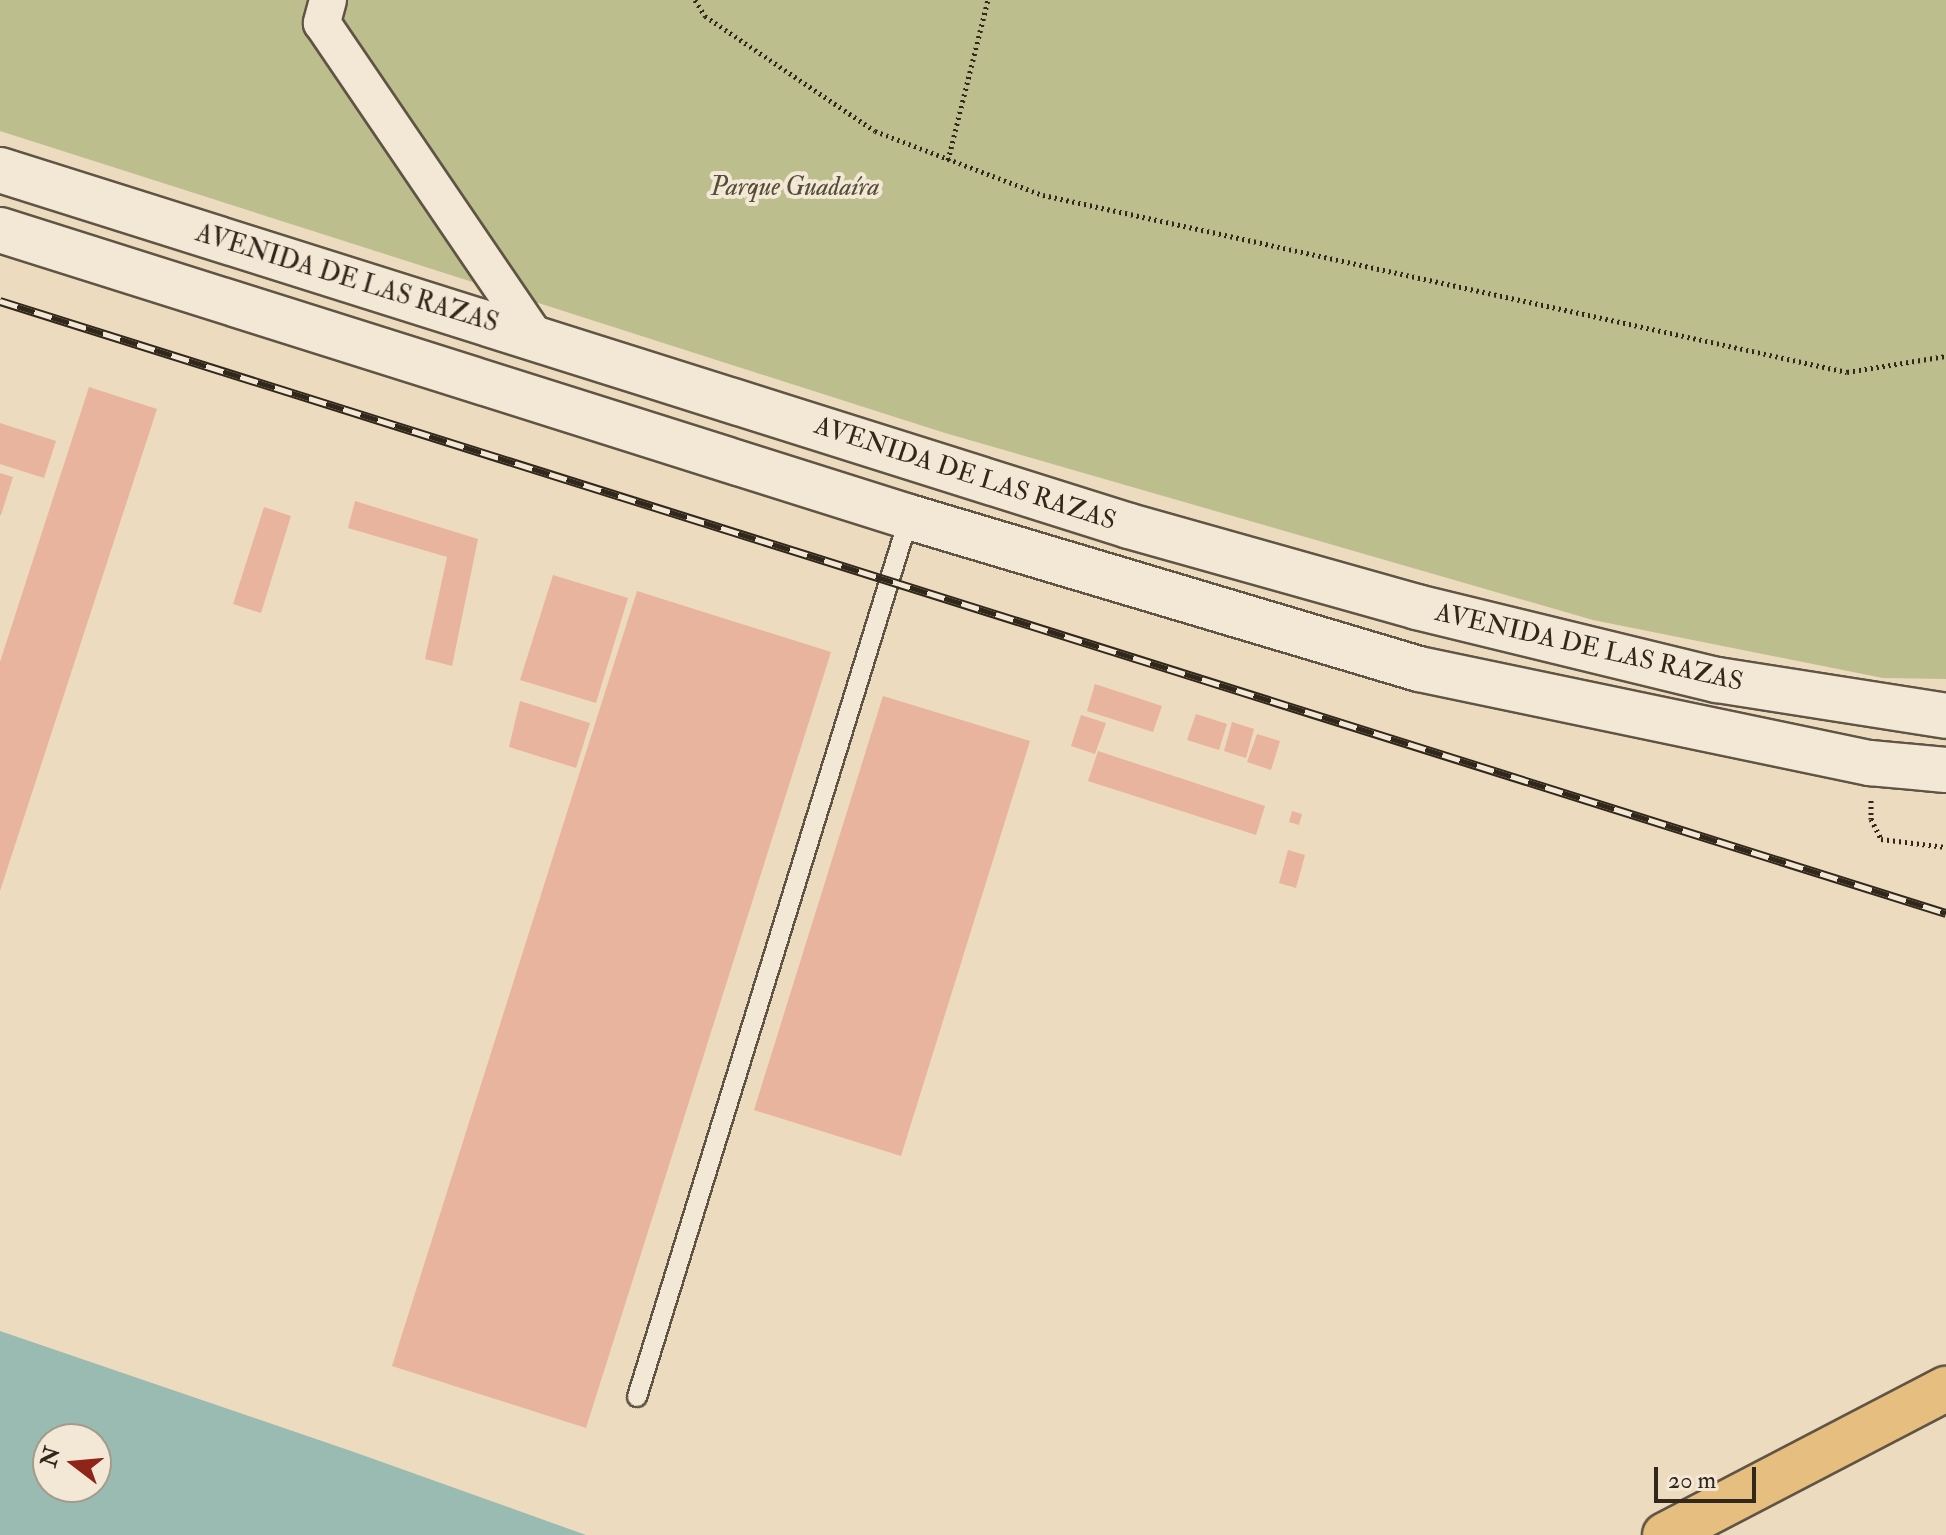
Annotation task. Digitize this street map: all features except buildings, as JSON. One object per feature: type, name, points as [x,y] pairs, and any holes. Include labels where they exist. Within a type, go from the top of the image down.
[{"type":"highway","points":[[1665,1535],[1946,1389]]},
{"type":"main road","name":"AVENIDA DE LAS RAZAS","points":[[0,170],[1129,526],[1417,607],[1717,680],[1946,716]]},
{"type":"main road","name":"AVENIDA DE LAS RAZAS","points":[[0,230],[909,517],[1419,669],[1870,763],[1946,770]]},
{"type":"street","points":[[328,0],[322,23],[537,339]]},
{"type":"lane","points":[[637,1397],[909,517]]},
{"type":"path","points":[[695,0],[705,16],[875,131],[1043,195],[1847,372],[1946,356]]},
{"type":"path","points":[[948,160],[988,0]]},
{"type":"path","points":[[1870,763],[1871,819],[1881,839],[1946,847]]},
{"type":"green space","name":"Parque Guadaíra","points":[[0,0],[1946,0],[1946,679],[1883,678],[1593,620],[945,433],[0,131]]},
{"type":"water","points":[[0,1331],[354,1452],[586,1535],[0,1535]]},
{"type":"railway","points":[[0,301],[1946,913]]}]
